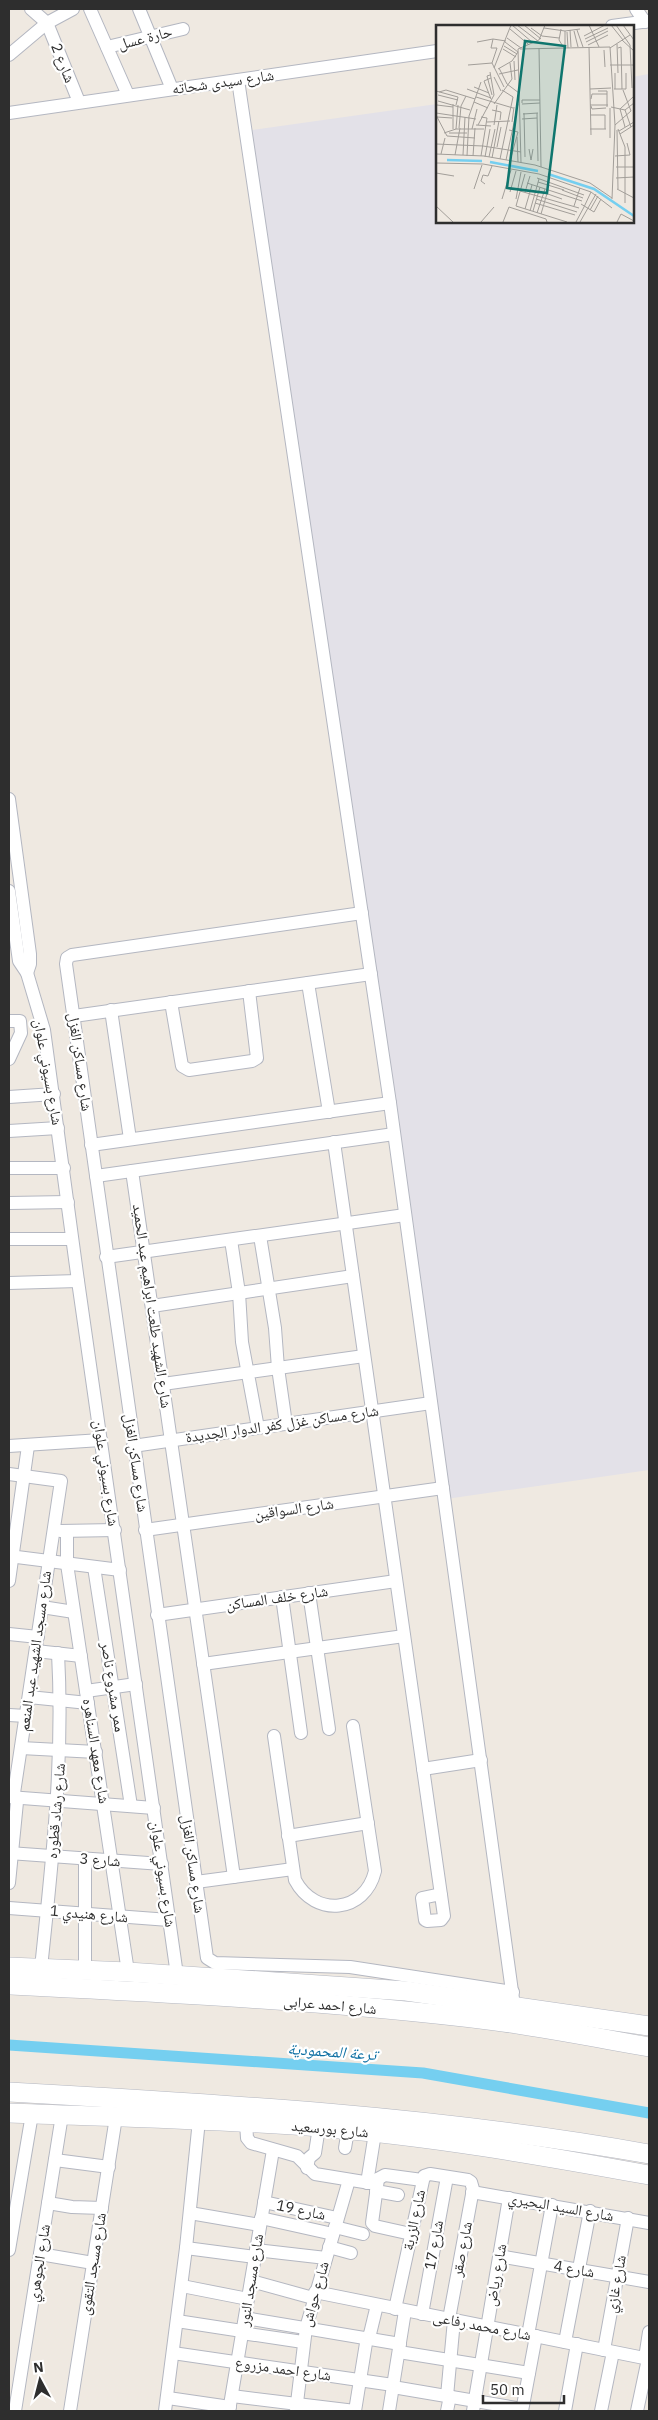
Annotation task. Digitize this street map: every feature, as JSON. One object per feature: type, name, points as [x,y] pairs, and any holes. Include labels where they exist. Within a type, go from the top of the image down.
[{"type":"main road","name":"شارع احمد عرابى","points":[[9,1967],[178,1975],[514,1999],[649,2026]]},
{"type":"main road","name":"شارع احمد عرابى","points":[[9,1985],[262,1999],[405,2011],[498,2022],[649,2048]]},
{"type":"main road","name":"شارع بورسعيد","points":[[9,2092],[213,2104],[366,2116],[498,2130],[649,2154]]},
{"type":"main road","name":"شارع بورسعيد","points":[[9,2113],[199,2120],[319,2127],[346,2139],[375,2133],[503,2150],[649,2175]]},
{"type":"street","points":[[31,9],[48,23]]},
{"type":"street","points":[[9,53],[48,23],[73,9]]},
{"type":"street","points":[[90,9],[128,95]]},
{"type":"street","points":[[139,9],[172,89]]},
{"type":"street","points":[[636,9],[647,21]]},
{"type":"street","points":[[619,25],[647,21]]},
{"type":"street","name":"شارع 2","points":[[48,23],[79,102]]},
{"type":"street","name":"حارة عسل","points":[[107,47],[183,29]]},
{"type":"street","name":"شارع سيدى شحاته","points":[[9,113],[436,51]]},
{"type":"street","points":[[238,80],[390,1103],[514,1999]]},
{"type":"street","name":"شارع بسيوني علوان","points":[[9,799],[12,842],[30,954],[30,964],[27,973]]},
{"type":"street","name":"شارع بسيوني علوان","points":[[9,891],[18,961],[27,973],[44,1030],[54,1094],[78,1282],[178,1975]]},
{"type":"street","name":"شارع مساكن الغزل","points":[[362,913],[69,956],[66,964],[106,1257],[206,1955],[212,1962],[350,1966],[514,1999]]},
{"type":"street","points":[[74,1016],[371,974]]},
{"type":"street","points":[[308,982],[329,1112]]},
{"type":"street","points":[[171,1002],[182,1066],[189,1070],[257,1058],[249,991]]},
{"type":"street","points":[[111,1010],[130,1139]]},
{"type":"street","points":[[9,1021],[20,1021],[21,1033],[9,1059]]},
{"type":"street","points":[[21,1033],[44,1030]]},
{"type":"street","points":[[9,1097],[54,1094]]},
{"type":"street","points":[[91,1145],[390,1103]]},
{"type":"street","points":[[9,1130],[58,1128]]},
{"type":"street","points":[[96,1176],[394,1134]]},
{"type":"street","points":[[334,1142],[440,1894]]},
{"type":"street","points":[[9,1168],[64,1168]]},
{"type":"street","name":"شارع الشهيد طلعت ابراهيم عبد الحميد","points":[[132,1171],[234,1877]]},
{"type":"street","points":[[9,1203],[68,1202]]},
{"type":"street","points":[[106,1257],[405,1215]]},
{"type":"street","points":[[260,1236],[275,1328],[278,1368],[286,1424]]},
{"type":"street","points":[[9,1239],[72,1239]]},
{"type":"street","points":[[230,1240],[239,1293],[242,1342],[258,1428]]},
{"type":"street","points":[[152,1306],[353,1276]]},
{"type":"street","points":[[9,1283],[78,1282]]},
{"type":"street","points":[[163,1384],[364,1356]]},
{"type":"street","name":"شارع مساكن غزل كفر الدوار الجديدة","points":[[133,1446],[431,1403]]},
{"type":"street","points":[[9,1446],[102,1440]]},
{"type":"street","points":[[9,1581],[10,1556],[28,1446]]},
{"type":"street","points":[[9,1474],[24,1476]]},
{"type":"street","name":"شارع مسجد الشهيد عبد المنعم","points":[[9,1883],[10,1854],[18,1802],[12,1797],[29,1698],[60,1480],[24,1476]]},
{"type":"street","name":"شارع السواقين","points":[[145,1530],[443,1488]]},
{"type":"street","points":[[53,1531],[115,1530]]},
{"type":"street","name":"شارع معهد السناهره","points":[[67,1531],[67,1564],[113,1861],[128,1972]]},
{"type":"street","points":[[10,1556],[120,1570]]},
{"type":"street","name":"ممر مشروع ناصر","points":[[94,1567],[130,1806]]},
{"type":"street","name":"شارع خلف المساكن","points":[[157,1615],[396,1581]]},
{"type":"street","points":[[309,1593],[329,1729]]},
{"type":"street","points":[[282,1597],[301,1733]]},
{"type":"street","points":[[42,1607],[74,1612]]},
{"type":"street","points":[[9,1634],[38,1637]]},
{"type":"street","points":[[203,1664],[404,1636]]},
{"type":"street","points":[[36,1651],[81,1656]]},
{"type":"street","name":"شارع رشاد قطوره","points":[[41,1968],[58,1801],[61,1751],[61,1700],[58,1653]]},
{"type":"street","points":[[29,1698],[61,1700],[87,1697],[113,1687],[136,1684]]},
{"type":"street","points":[[9,1715],[26,1716]]},
{"type":"street","points":[[274,1736],[293,1869],[300,1890],[317,1903],[339,1905],[359,1898],[372,1881],[375,1871],[353,1726]]},
{"type":"street","points":[[21,1748],[96,1752]]},
{"type":"street","points":[[423,1768],[481,1760]]},
{"type":"street","points":[[12,1797],[154,1808]]},
{"type":"street","points":[[288,1836],[368,1824]]},
{"type":"street","name":"شارع 3","points":[[10,1854],[162,1864]]},
{"type":"street","points":[[85,1859],[85,1970]]},
{"type":"street","points":[[196,1882],[293,1869]]},
{"type":"street","name":"شارع هنيدي 1","points":[[9,1908],[169,1920]]},
{"type":"street","points":[[9,2250],[32,2114]]},
{"type":"street","name":"شارع الجوهري","points":[[15,2411],[62,2115]]},
{"type":"street","name":"شارع مسجد التقوى","points":[[70,2411],[116,2118]]},
{"type":"street","points":[[165,2411],[182,2286],[199,2120]]},
{"type":"street","points":[[246,2123],[248,2141],[272,2150],[297,2156],[313,2174],[374,2184],[398,2195]]},
{"type":"street","points":[[307,2168],[309,2158],[315,2152],[319,2127]]},
{"type":"street","points":[[375,2133],[371,2218],[373,2224],[411,2234]]},
{"type":"street","name":"شارع مسجد النور","points":[[230,2405],[272,2150]]},
{"type":"street","points":[[55,2160],[109,2167]]},
{"type":"street","name":"شارع الزربة","points":[[389,2411],[399,2348],[400,2310],[411,2234],[422,2180],[426,2174],[430,2174],[447,2177],[470,2186]]},
{"type":"street","points":[[374,2184],[386,2175],[422,2180]]},
{"type":"street","name":"شارع 17","points":[[422,2314],[447,2177]]},
{"type":"street","name":"شارع حواش","points":[[296,2408],[306,2328],[348,2180]]},
{"type":"street","name":"شارع السيد البحيري","points":[[470,2186],[509,2198],[552,2204],[649,2223]]},
{"type":"street","name":"شارع صقر","points":[[447,2411],[452,2360],[452,2320],[470,2186]]},
{"type":"street","name":"شارع رياض","points":[[474,2406],[509,2198]]},
{"type":"street","name":"شارع 19","points":[[264,2202],[335,2226]]},
{"type":"street","points":[[48,2203],[72,2207],[102,2208]]},
{"type":"street","points":[[522,2410],[529,2373],[541,2263],[552,2204]]},
{"type":"street","points":[[565,2411],[579,2270],[590,2211]]},
{"type":"street","points":[[190,2212],[261,2221],[335,2226],[363,2234]]},
{"type":"street","name":"شارع غازي","points":[[601,2411],[618,2276],[628,2218]]},
{"type":"street","points":[[186,2248],[255,2254],[351,2252]]},
{"type":"street","points":[[40,2254],[93,2263]]},
{"type":"street","name":"شارع 4","points":[[499,2256],[649,2282]]},
{"type":"street","name":"شارع محمد رفاعى","points":[[251,2281],[314,2295],[377,2305],[647,2359]]},
{"type":"street","points":[[182,2286],[248,2299]]},
{"type":"street","points":[[168,2398],[230,2405],[355,2411],[368,2338],[377,2305]]},
{"type":"street","points":[[244,2318],[368,2338],[399,2348],[452,2360],[529,2373]]},
{"type":"street","points":[[177,2321],[303,2342]]},
{"type":"street","points":[[637,2411],[647,2359],[649,2332]]},
{"type":"street","name":"شارع احمد مزروع","points":[[173,2353],[360,2380],[448,2396],[474,2406],[522,2410]]},
{"type":"shaded area","points":[[649,74],[649,1470],[446,1499],[252,130],[436,104],[436,222],[633,222],[633,77]]},
{"type":"waterway","name":"ترعة المحمودية","points":[[9,2045],[423,2073],[649,2113]]}]
